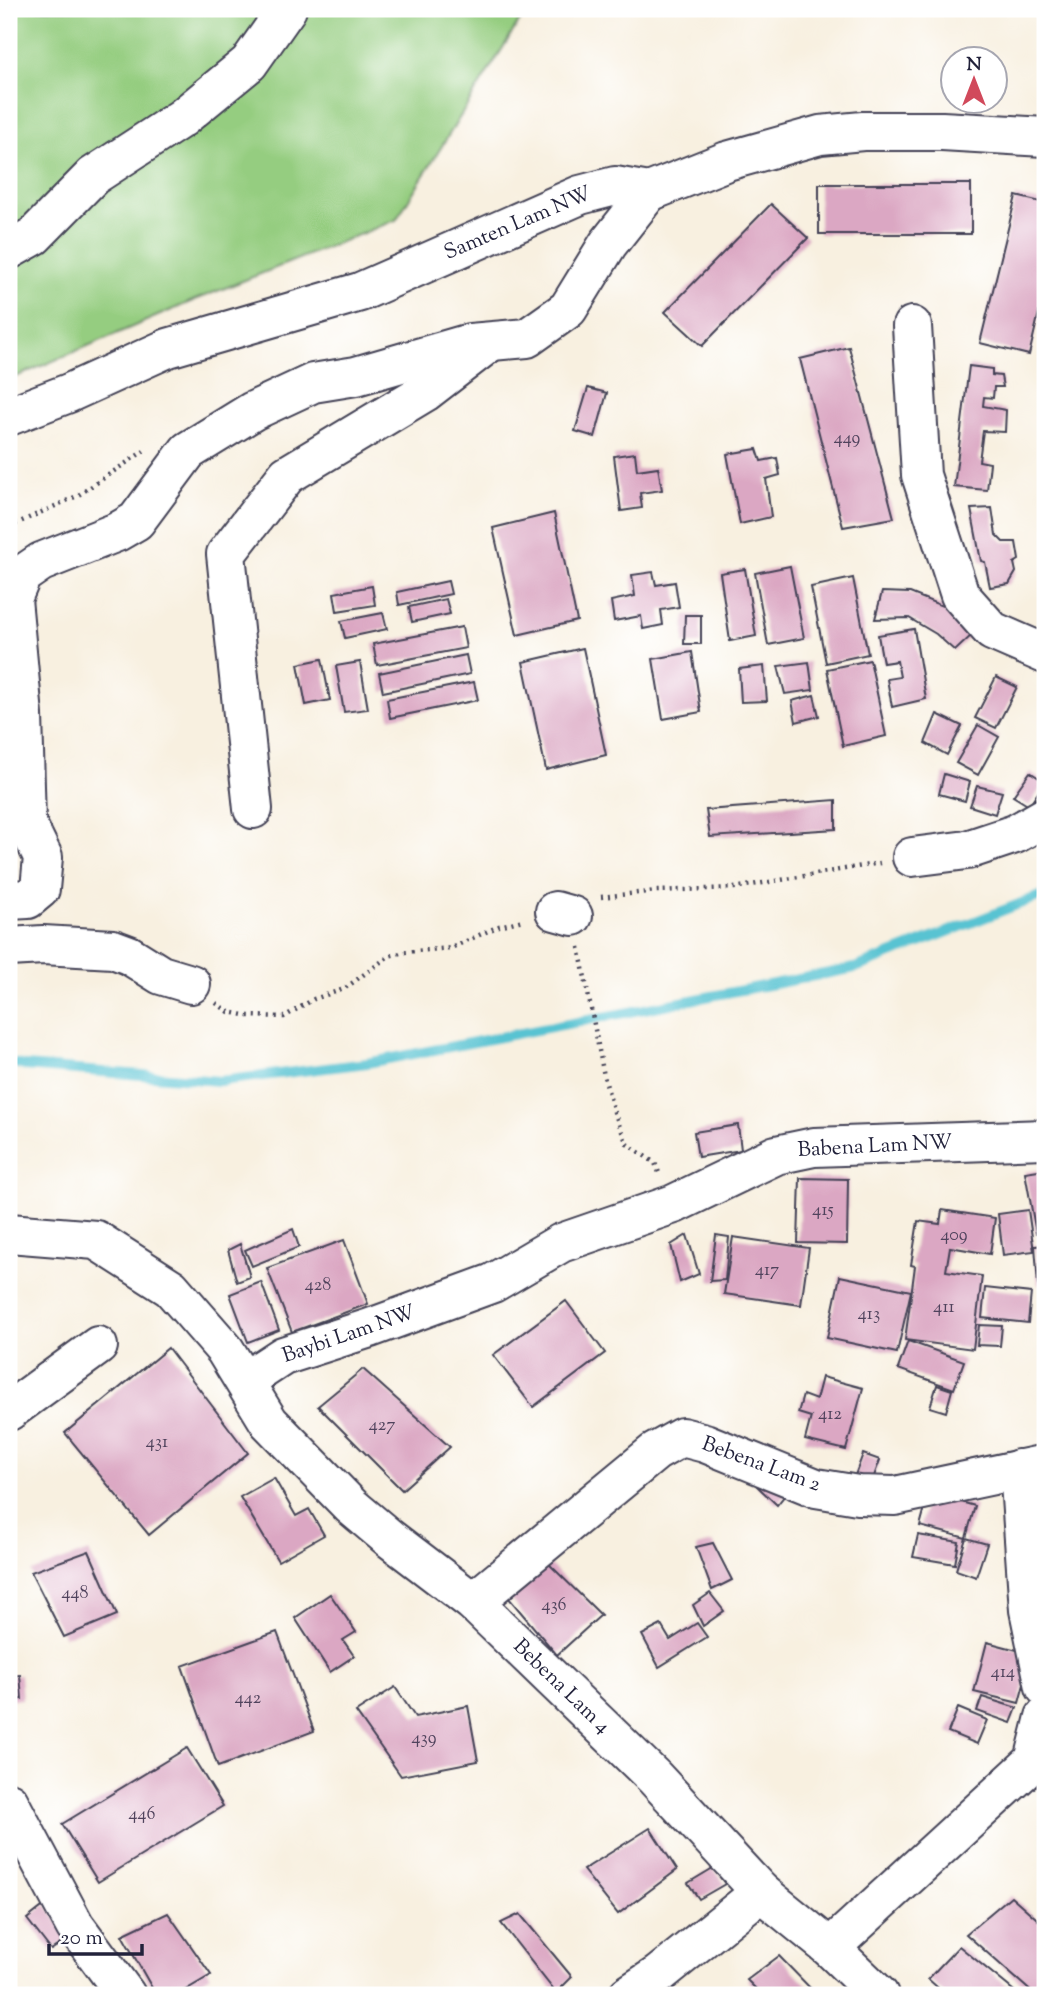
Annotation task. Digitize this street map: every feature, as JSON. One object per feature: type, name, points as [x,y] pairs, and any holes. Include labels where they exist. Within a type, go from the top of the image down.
[{"type":"street","points":[[9,250],[34,236],[93,176],[182,118],[249,63],[287,9]]},
{"type":"street","points":[[9,900],[28,899],[40,888],[43,857],[26,822],[23,715],[12,599],[22,575],[41,562],[117,532],[136,521],[187,451],[253,411],[313,383],[356,376],[470,343],[527,338],[568,309],[608,244],[649,192],[727,161],[820,135],[863,131],[942,131],[1045,138]]},
{"type":"street","name":"Samten Lam NW","points":[[9,416],[69,393],[168,348],[360,292],[580,195],[615,186],[649,192]]},
{"type":"street","points":[[912,326],[921,475],[960,595],[992,631],[1045,654]]},
{"type":"street","points":[[253,809],[226,554],[287,475],[425,392],[491,341]]},
{"type":"street","points":[[912,857],[967,850],[1015,834],[1045,817]]},
{"type":"street","points":[[9,947],[43,945],[113,950],[129,955],[161,975],[191,984]]},
{"type":"street","name":"Babena Lam NW","points":[[662,1208],[776,1155],[797,1149],[1045,1139]]},
{"type":"street","name":"Baybi Lam NW","points":[[246,1381],[283,1356],[494,1283],[561,1243],[662,1208]]},
{"type":"street","points":[[9,1233],[96,1240],[171,1288],[225,1350],[246,1381]]},
{"type":"street","points":[[9,1411],[98,1346]]},
{"type":"street","name":"Bebena Lam 4","points":[[246,1381],[269,1422],[351,1506],[473,1602],[654,1777],[761,1892],[830,1948],[879,1995]]},
{"type":"street","name":"Bebena Lam 2","points":[[473,1602],[655,1452],[682,1437],[705,1443],[816,1488],[858,1495],[895,1496],[1032,1467]]},
{"type":"street","points":[[1032,1467],[1028,1609],[1045,1687]]},
{"type":"street","points":[[830,1948],[1034,1760],[1045,1717]]},
{"type":"street","points":[[9,1802],[75,1926],[126,1995]]},
{"type":"street","points":[[628,1995],[686,1953],[761,1892]]},
{"type":"path","points":[[9,527],[77,496],[151,446]]},
{"type":"path","points":[[191,984],[229,1012],[249,1016],[284,1017],[314,999],[344,989],[389,956],[450,948],[499,926],[564,914],[589,897],[734,887],[912,857]]},
{"type":"path","points":[[564,914],[614,1112],[627,1143],[655,1163],[662,1208]]},
{"type":"green space","points":[[9,9],[527,9],[396,220],[195,300],[9,380]]},
{"type":"building","points":[[819,184],[971,184],[971,234],[819,234]]},
{"type":"building","points":[[1016,196],[1045,203],[1045,287],[1029,355],[980,343]]},
{"type":"building","points":[[771,204],[808,238],[702,346],[665,312]]},
{"type":"building","points":[[849,347],[894,518],[843,527],[800,359]]},
{"type":"building","points":[[969,366],[992,369],[992,375],[1001,376],[1003,387],[994,387],[993,398],[984,397],[983,406],[1006,410],[1005,432],[983,431],[979,461],[990,463],[987,490],[954,487]]},
{"type":"building","points":[[588,388],[607,393],[595,437],[575,431]]},
{"type":"building","points":[[757,449],[761,461],[777,458],[780,475],[766,479],[771,517],[740,524],[727,454]]},
{"type":"building","points":[[635,453],[637,470],[658,467],[662,490],[640,493],[642,508],[621,511],[614,456]]},
{"type":"building","points":[[992,508],[996,535],[1003,542],[1016,542],[1019,560],[1014,563],[1016,572],[1009,584],[990,587],[985,562],[981,561],[971,509]]},
{"type":"building","points":[[554,513],[577,621],[517,635],[493,528]]},
{"type":"building","points":[[790,566],[804,638],[768,645],[755,573]]},
{"type":"building","points":[[745,569],[756,636],[730,641],[720,573]]},
{"type":"building","points":[[653,572],[656,585],[675,582],[679,607],[661,610],[663,625],[643,629],[641,616],[614,621],[611,601],[635,596],[632,575]]},
{"type":"building","points":[[853,578],[868,654],[826,663],[811,587]]},
{"type":"building","points":[[448,581],[451,594],[399,605],[397,592]]},
{"type":"building","points":[[372,586],[375,605],[337,611],[334,593]]},
{"type":"building","points":[[882,592],[910,593],[945,607],[973,634],[955,651],[936,634],[909,618],[875,619]]},
{"type":"building","points":[[446,599],[450,614],[412,622],[409,607]]},
{"type":"building","points":[[383,613],[387,629],[345,638],[341,621]]},
{"type":"building","points":[[685,615],[701,615],[701,644],[684,644]]},
{"type":"building","points":[[462,627],[466,648],[377,665],[373,644]]},
{"type":"building","points":[[914,629],[926,699],[892,707],[887,679],[900,677],[897,661],[883,663],[878,635]]},
{"type":"building","points":[[583,648],[606,755],[546,770],[523,662]]},
{"type":"building","points":[[692,652],[701,712],[663,719],[653,659]]},
{"type":"building","points":[[466,655],[470,674],[383,692],[379,673]]},
{"type":"building","points":[[322,659],[330,700],[306,705],[298,664]]},
{"type":"building","points":[[870,660],[886,736],[843,746],[827,669]]},
{"type":"building","points":[[360,662],[368,709],[344,712],[336,666]]},
{"type":"building","points":[[809,662],[813,690],[785,694],[778,666]]},
{"type":"building","points":[[764,666],[767,701],[741,702],[739,669]]},
{"type":"building","points":[[996,677],[1017,687],[996,728],[975,718]]},
{"type":"building","points":[[474,682],[478,700],[390,718],[387,699]]},
{"type":"building","points":[[814,695],[819,716],[796,722],[792,701]]},
{"type":"building","points":[[937,714],[962,726],[947,755],[925,743]]},
{"type":"building","points":[[978,725],[999,737],[978,775],[956,763]]},
{"type":"building","points":[[1030,772],[1045,782],[1029,806],[1013,796]]},
{"type":"building","points":[[944,774],[970,782],[965,801],[939,794]]},
{"type":"building","points":[[977,786],[1002,792],[995,814],[970,806]]},
{"type":"building","points":[[836,800],[836,829],[710,837],[706,810]]},
{"type":"building","points":[[738,1125],[741,1150],[698,1157],[694,1132]]},
{"type":"building","points":[[1045,1169],[1045,1232],[1036,1233],[1025,1172]]},
{"type":"building","points":[[800,1178],[848,1179],[847,1244],[798,1243]]},
{"type":"building","points":[[942,1210],[995,1218],[990,1254],[950,1247],[946,1271],[982,1276],[973,1349],[905,1340],[915,1266],[911,1265],[918,1221],[940,1224]]},
{"type":"building","points":[[1028,1210],[1034,1251],[1003,1255],[998,1214]]},
{"type":"building","points":[[293,1229],[299,1247],[252,1266],[245,1250]]},
{"type":"building","points":[[687,1235],[699,1274],[680,1282],[671,1245]]},
{"type":"building","points":[[716,1235],[729,1237],[725,1280],[710,1281]]},
{"type":"building","points":[[733,1237],[809,1248],[801,1305],[724,1294]]},
{"type":"building","points":[[344,1240],[368,1304],[292,1332],[267,1268]]},
{"type":"building","points":[[240,1244],[250,1277],[237,1282],[228,1250]]},
{"type":"building","points":[[1045,1245],[1045,1284],[1038,1285],[1035,1246]]},
{"type":"building","points":[[840,1276],[911,1291],[897,1353],[827,1338]]},
{"type":"building","points":[[261,1282],[279,1330],[248,1342],[230,1294]]},
{"type":"building","points":[[985,1288],[1031,1293],[1028,1323],[982,1318]]},
{"type":"building","points":[[566,1301],[605,1353],[533,1407],[493,1355]]},
{"type":"building","points":[[979,1325],[1002,1326],[1000,1346],[977,1345]]},
{"type":"building","points":[[908,1341],[964,1361],[954,1389],[898,1369]]},
{"type":"building","points":[[168,1348],[248,1453],[149,1535],[65,1433]]},
{"type":"building","points":[[363,1369],[450,1447],[402,1490],[318,1406]]},
{"type":"building","points":[[822,1377],[863,1388],[846,1450],[805,1440],[811,1417],[798,1413],[803,1395],[816,1400]]},
{"type":"building","points":[[937,1385],[952,1390],[946,1412],[930,1407]]},
{"type":"building","points":[[863,1454],[880,1460],[871,1484],[854,1478]]},
{"type":"building","points":[[771,1475],[789,1490],[777,1505],[757,1486]]},
{"type":"building","points":[[274,1478],[296,1516],[309,1509],[324,1535],[278,1561],[240,1497]]},
{"type":"building","points":[[929,1493],[975,1506],[966,1538],[920,1526]]},
{"type":"building","points":[[918,1535],[959,1542],[955,1564],[913,1557]]},
{"type":"building","points":[[966,1538],[987,1544],[976,1577],[956,1570]]},
{"type":"building","points":[[713,1543],[732,1580],[712,1590],[696,1547]]},
{"type":"building","points":[[89,1551],[117,1615],[64,1637],[31,1572]]},
{"type":"building","points":[[543,1558],[601,1615],[557,1655],[508,1597]]},
{"type":"building","points":[[710,1593],[724,1611],[703,1626],[693,1605]]},
{"type":"building","points":[[330,1594],[356,1632],[343,1640],[354,1656],[330,1672],[295,1618]]},
{"type":"building","points":[[697,1623],[707,1637],[659,1667],[642,1635],[661,1625],[670,1640]]},
{"type":"building","points":[[277,1632],[314,1731],[218,1767],[182,1666]]},
{"type":"building","points":[[987,1642],[1032,1654],[1019,1703],[974,1692]]},
{"type":"building","points":[[20,1675],[22,1699],[9,1700],[9,1676]]},
{"type":"building","points":[[395,1687],[415,1717],[468,1706],[478,1761],[401,1776],[356,1712]]},
{"type":"building","points":[[982,1697],[1017,1708],[1011,1723],[977,1711]]},
{"type":"building","points":[[958,1708],[987,1720],[977,1744],[948,1732]]},
{"type":"building","points":[[187,1748],[223,1806],[98,1882],[62,1824]]},
{"type":"building","points":[[650,1828],[677,1870],[618,1914],[583,1870]]},
{"type":"building","points":[[713,1868],[725,1884],[699,1899],[688,1883]]},
{"type":"building","points":[[1011,1896],[1045,1926],[1045,1995],[1035,1995],[966,1934]]},
{"type":"building","points":[[46,1904],[69,1938],[51,1950],[27,1919]]},
{"type":"building","points":[[168,1913],[211,1975],[177,1995],[156,1995],[122,1935]]},
{"type":"building","points":[[520,1914],[572,1977],[556,1993],[501,1923]]},
{"type":"building","points":[[959,1946],[1019,1995],[946,1995],[928,1979]]},
{"type":"building","points":[[779,1956],[817,1995],[762,1995],[747,1980]]},
{"type":"waterway","points":[[9,1062],[25,1066],[220,1081],[367,1063],[855,968],[1045,894]]}]
